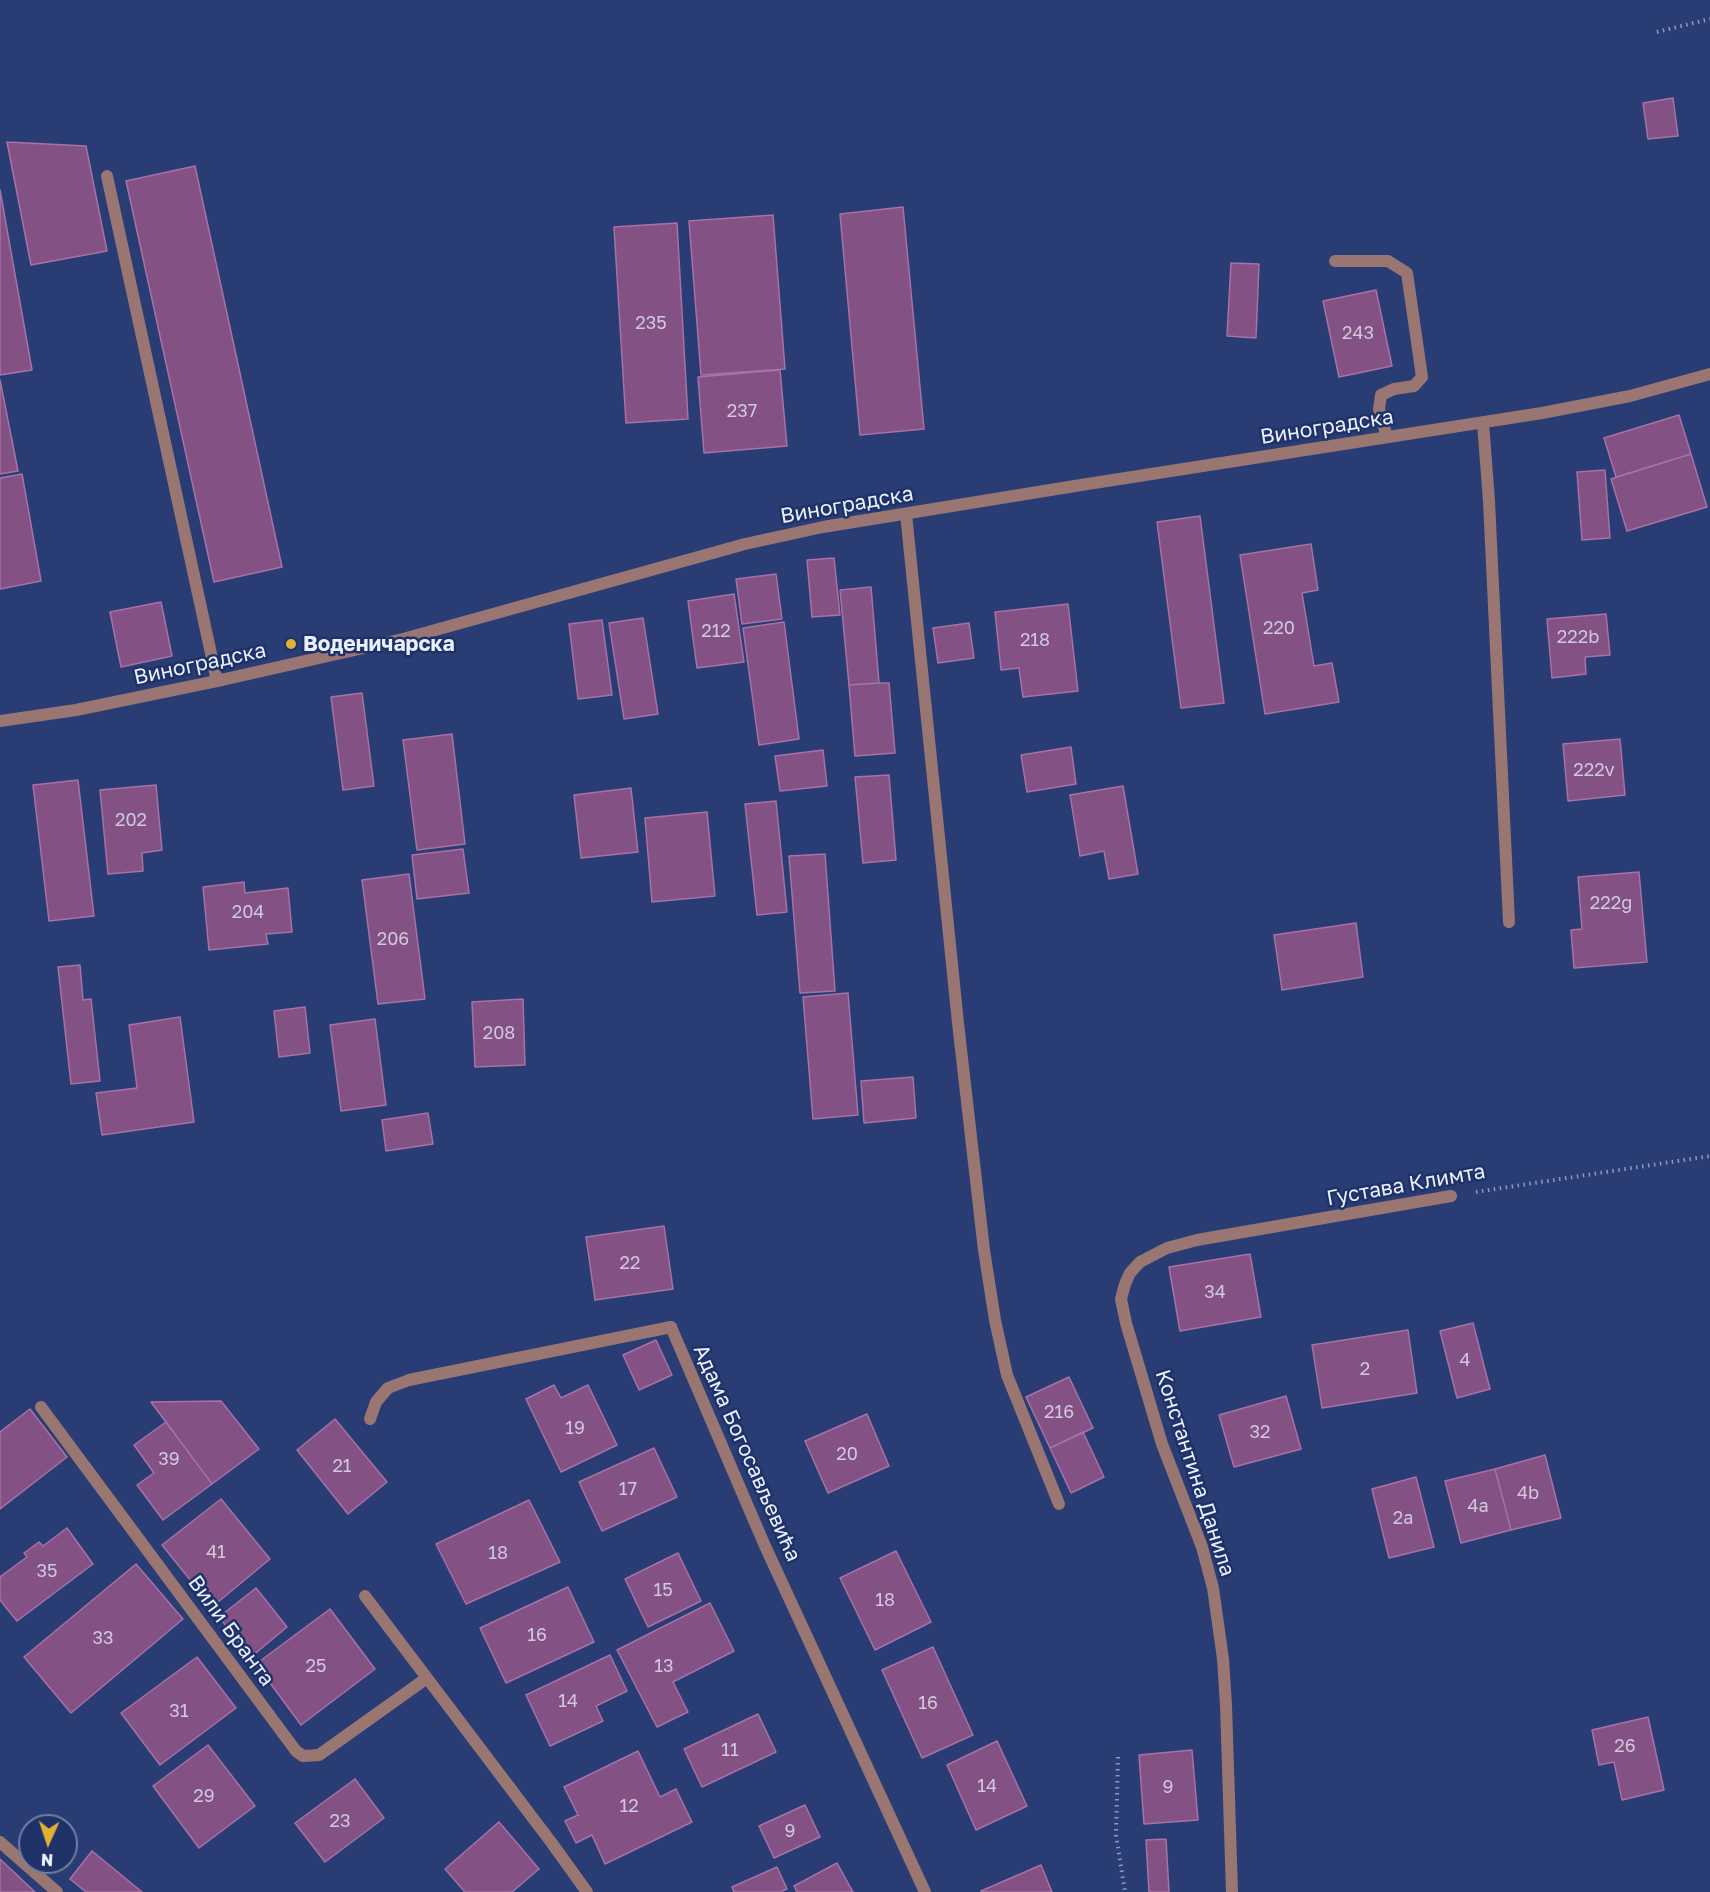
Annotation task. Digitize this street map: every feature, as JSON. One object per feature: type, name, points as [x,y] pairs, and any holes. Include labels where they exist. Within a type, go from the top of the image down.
[{"type":"street","points":[[107,176],[218,681]]},
{"type":"street","points":[[1335,261],[1388,261],[1407,273],[1422,377],[1414,386],[1394,389],[1381,395],[1379,409],[1387,437]]},
{"type":"street","name":"Виноградска","points":[[0,721],[76,710],[403,639],[746,544],[823,527],[1483,423],[1630,396],[1710,374]]},
{"type":"street","points":[[1483,423],[1489,501],[1509,922]]},
{"type":"street","points":[[906,514],[959,1034],[984,1250],[995,1320],[1007,1375],[1059,1504]]},
{"type":"street","name":"Густава Климта","points":[[1125,1284],[1130,1273],[1140,1262],[1177,1245],[1451,1196]]},
{"type":"street","name":"Константина Данила","points":[[1125,1284],[1121,1299],[1124,1317],[1162,1444],[1209,1568],[1215,1597],[1226,1705],[1232,1892]]},
{"type":"street","name":"Адама Богосављевића","points":[[370,1419],[376,1402],[388,1388],[409,1380],[671,1327],[765,1546],[925,1892]]},
{"type":"street","name":"Вили Бранта","points":[[40,1407],[296,1751],[303,1756],[319,1755],[427,1678]]},
{"type":"street","points":[[365,1596],[587,1892]]},
{"type":"street","points":[[0,1842],[57,1892]]},
{"type":"path","points":[[1657,32],[1710,19]]},
{"type":"path","name":"Густава Климта","points":[[1451,1196],[1710,1156]]},
{"type":"path","points":[[1118,1757],[1116,1835],[1125,1892]]},
{"type":"building","points":[[1673,98],[1678,136],[1648,139],[1643,103]]},
{"type":"building","points":[[7,142],[86,146],[107,251],[31,265]]},
{"type":"building","points":[[195,166],[282,567],[214,582],[126,181]]},
{"type":"building","points":[[0,190],[32,370],[0,375]]},
{"type":"building","points":[[903,207],[924,429],[860,435],[840,214]]},
{"type":"building","points":[[773,215],[785,369],[701,375],[689,221]]},
{"type":"building","points":[[677,223],[688,419],[626,423],[614,227]]},
{"type":"building","points":[[1231,263],[1259,264],[1256,338],[1227,336]]},
{"type":"building","points":[[1376,290],[1392,366],[1339,377],[1323,301]]},
{"type":"building","points":[[780,370],[787,446],[704,453],[698,377]]},
{"type":"building","points":[[0,380],[18,471],[0,474]]},
{"type":"building","points":[[1679,415],[1691,454],[1616,477],[1604,438]]},
{"type":"building","points":[[1691,454],[1707,507],[1627,531],[1611,479]]},
{"type":"building","points":[[1605,470],[1610,538],[1582,540],[1577,472]]},
{"type":"building","points":[[22,474],[41,581],[0,589],[0,478]]},
{"type":"building","points":[[1200,516],[1224,703],[1181,708],[1157,522]]},
{"type":"building","points":[[1311,544],[1318,590],[1302,593],[1314,666],[1332,663],[1339,702],[1265,714],[1240,555]]},
{"type":"building","points":[[834,558],[840,615],[812,617],[807,560]]},
{"type":"building","points":[[776,574],[782,619],[742,624],[736,579]]},
{"type":"building","points":[[871,587],[879,683],[849,685],[840,590]]},
{"type":"building","points":[[734,594],[744,662],[697,668],[688,601]]},
{"type":"building","points":[[161,602],[172,656],[121,667],[110,612]]},
{"type":"building","points":[[1068,604],[1078,691],[1023,697],[1019,668],[1001,670],[995,612]]},
{"type":"building","points":[[1606,614],[1610,655],[1585,657],[1586,674],[1552,678],[1547,619]]},
{"type":"building","points":[[643,618],[658,714],[624,719],[609,623]]},
{"type":"building","points":[[602,620],[612,695],[578,699],[569,624]]},
{"type":"building","points":[[784,622],[799,739],[759,745],[743,628]]},
{"type":"building","points":[[969,623],[974,658],[938,663],[933,628]]},
{"type":"building","points":[[889,683],[895,753],[855,756],[849,685]]},
{"type":"building","points":[[362,693],[374,786],[343,790],[331,697]]},
{"type":"building","points":[[452,734],[465,844],[417,850],[403,740]]},
{"type":"building","points":[[1620,739],[1625,795],[1568,801],[1563,744]]},
{"type":"building","points":[[1071,747],[1076,784],[1027,792],[1021,755]]},
{"type":"building","points":[[823,750],[827,786],[780,791],[775,756]]},
{"type":"building","points":[[889,775],[896,860],[863,863],[855,777]]},
{"type":"building","points":[[78,780],[94,916],[49,921],[33,785]]},
{"type":"building","points":[[156,785],[162,850],[142,853],[143,871],[108,874],[100,790]]},
{"type":"building","points":[[1123,786],[1138,874],[1109,879],[1104,851],[1080,856],[1070,795]]},
{"type":"building","points":[[631,788],[638,852],[581,858],[574,795]]},
{"type":"building","points":[[776,801],[787,912],[757,915],[745,804]]},
{"type":"building","points":[[707,812],[715,896],[652,902],[645,818]]},
{"type":"building","points":[[463,849],[469,893],[417,899],[412,855]]},
{"type":"building","points":[[825,854],[835,991],[800,993],[789,856]]},
{"type":"building","points":[[1639,872],[1647,962],[1574,968],[1571,930],[1582,929],[1578,877]]},
{"type":"building","points":[[409,874],[425,999],[378,1004],[362,880]]},
{"type":"building","points":[[244,882],[245,893],[288,888],[292,932],[266,934],[268,944],[209,950],[203,887]]},
{"type":"building","points":[[1356,923],[1363,977],[1282,990],[1274,935]]},
{"type":"building","points":[[80,965],[83,1000],[91,999],[100,1081],[71,1084],[58,967]]},
{"type":"building","points":[[848,993],[858,1115],[813,1119],[803,997]]},
{"type":"building","points":[[523,999],[525,1065],[475,1067],[472,1002]]},
{"type":"building","points":[[305,1007],[310,1053],[279,1057],[274,1011]]},
{"type":"building","points":[[180,1017],[194,1122],[102,1135],[96,1093],[137,1088],[129,1025]]},
{"type":"building","points":[[375,1019],[386,1105],[341,1111],[330,1025]]},
{"type":"building","points":[[913,1077],[916,1118],[864,1123],[861,1081]]},
{"type":"building","points":[[428,1113],[433,1144],[386,1151],[382,1120]]},
{"type":"building","points":[[664,1226],[673,1289],[595,1300],[586,1237]]},
{"type":"building","points":[[1250,1254],[1261,1317],[1180,1331],[1169,1267]]},
{"type":"building","points":[[1473,1323],[1490,1389],[1457,1398],[1440,1331]]},
{"type":"building","points":[[1408,1330],[1417,1393],[1322,1408],[1312,1345]]},
{"type":"building","points":[[656,1340],[672,1375],[639,1390],[623,1355]]},
{"type":"building","points":[[1069,1377],[1093,1428],[1050,1448],[1026,1397]]},
{"type":"building","points":[[554,1385],[561,1398],[588,1385],[617,1445],[561,1472],[526,1399]]},
{"type":"building","points":[[1286,1396],[1301,1449],[1234,1467],[1219,1415]]},
{"type":"building","points":[[221,1401],[259,1449],[212,1484],[151,1402]]},
{"type":"building","points":[[30,1409],[67,1457],[0,1509],[0,1432]]},
{"type":"building","points":[[867,1414],[889,1466],[828,1493],[805,1441]]},
{"type":"building","points":[[335,1419],[387,1482],[348,1514],[297,1450]]},
{"type":"building","points":[[166,1422],[212,1484],[163,1520],[137,1485],[154,1473],[134,1445]]},
{"type":"building","points":[[1083,1432],[1104,1477],[1071,1493],[1050,1448]]},
{"type":"building","points":[[654,1448],[677,1497],[602,1531],[579,1482]]},
{"type":"building","points":[[1545,1455],[1561,1518],[1511,1530],[1495,1469]]},
{"type":"building","points":[[1495,1469],[1511,1530],[1461,1543],[1445,1481]]},
{"type":"building","points":[[1416,1477],[1434,1547],[1389,1558],[1372,1489]]},
{"type":"building","points":[[221,1499],[270,1559],[212,1607],[162,1545]]},
{"type":"building","points":[[529,1500],[560,1562],[466,1604],[436,1544]]},
{"type":"building","points":[[67,1528],[93,1564],[17,1621],[0,1600],[0,1577],[27,1557],[24,1553],[39,1542],[43,1546]]},
{"type":"building","points":[[896,1551],[931,1622],[875,1650],[840,1578]]},
{"type":"building","points":[[678,1553],[701,1601],[648,1627],[625,1579]]},
{"type":"building","points":[[136,1564],[183,1619],[71,1713],[24,1657]]},
{"type":"building","points":[[568,1587],[594,1642],[506,1683],[480,1628]]},
{"type":"building","points":[[256,1588],[287,1627],[251,1657],[219,1617]]},
{"type":"building","points":[[710,1603],[734,1651],[673,1682],[688,1712],[657,1727],[617,1650]]},
{"type":"building","points":[[330,1609],[375,1669],[301,1725],[256,1664]]},
{"type":"building","points":[[933,1647],[973,1735],[922,1758],[882,1670]]},
{"type":"building","points":[[610,1655],[627,1691],[596,1706],[603,1721],[550,1746],[526,1695]]},
{"type":"building","points":[[197,1657],[236,1708],[160,1765],[121,1713]]},
{"type":"building","points":[[758,1714],[776,1752],[702,1787],[684,1749]]},
{"type":"building","points":[[1648,1717],[1664,1790],[1622,1800],[1614,1762],[1599,1765],[1592,1730]]},
{"type":"building","points":[[997,1741],[1027,1806],[976,1830],[947,1765]]},
{"type":"building","points":[[208,1745],[255,1806],[199,1848],[153,1786]]},
{"type":"building","points":[[1192,1750],[1198,1820],[1144,1824],[1139,1755]]},
{"type":"building","points":[[638,1751],[660,1797],[676,1789],[692,1822],[605,1864],[592,1835],[576,1843],[565,1821],[578,1815],[564,1787]]},
{"type":"building","points":[[355,1779],[384,1818],[325,1862],[295,1823]]},
{"type":"building","points":[[805,1805],[820,1837],[774,1858],[759,1826]]},
{"type":"building","points":[[499,1822],[539,1869],[512,1892],[465,1892],[445,1869]]},
{"type":"building","points":[[1166,1839],[1169,1892],[1149,1892],[1146,1840]]},
{"type":"building","points":[[92,1851],[142,1892],[86,1892],[70,1879],[74,1874],[78,1874],[78,1869]]},
{"type":"building","points":[[0,1859],[35,1892],[0,1892]]},
{"type":"building","points":[[837,1863],[853,1892],[797,1892],[794,1886]]},
{"type":"building","points":[[1041,1865],[1052,1892],[981,1892],[981,1891]]},
{"type":"building","points":[[777,1867],[787,1889],[780,1892],[734,1892],[732,1887]]},
{"type":"place","name":"Воденичарска","points":[[291,644]]}]
